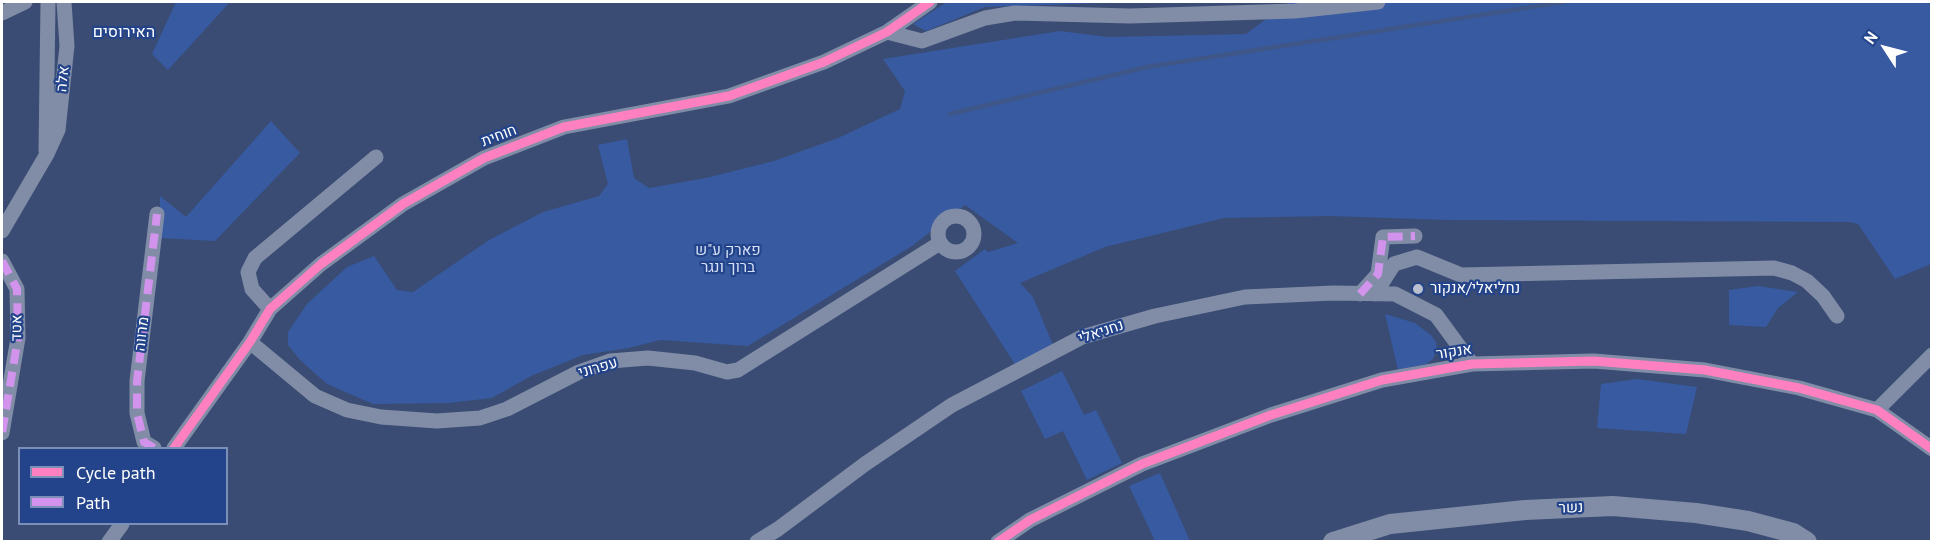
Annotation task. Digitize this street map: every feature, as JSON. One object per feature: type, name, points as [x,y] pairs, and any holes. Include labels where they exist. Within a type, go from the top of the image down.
[{"type":"street","points":[[2,14],[25,2]]},
{"type":"street","name":"אלה","points":[[46,154],[48,2]]},
{"type":"street","name":"אלה","points":[[2,231],[58,130],[67,46],[65,2]]},
{"type":"street","name":"חוחית","points":[[175,447],[250,342],[270,309],[321,264],[404,204],[484,158],[564,127],[729,96],[824,62],[887,32],[930,2]]},
{"type":"street","points":[[887,32],[922,41],[985,18],[1015,13],[1130,16],[1294,10],[1378,2]]},
{"type":"street","points":[[270,309],[252,289],[248,272],[255,258],[376,157]]},
{"type":"street","name":"מרווה","points":[[152,447],[144,442],[137,413],[137,381],[157,214]]},
{"type":"street","points":[[1368,294],[1378,274],[1383,237],[1415,237]]},
{"type":"street","name":"עפרוני","points":[[250,342],[315,396],[347,410],[381,417],[437,421],[480,418],[507,409],[579,372],[610,361],[648,358],[695,363],[727,372],[738,370],[940,243]]},
{"type":"street","points":[[1368,294],[1394,264],[1417,257],[1461,275],[1774,268],[1792,273],[1807,281],[1823,296],[1838,316]]},
{"type":"street","name":"אטד","points":[[2,261],[17,289],[18,338],[2,433]]},
{"type":"street","name":"נחניאלי","points":[[757,542],[952,405],[1082,337],[1155,316],[1245,297],[1395,294],[1436,315],[1472,364]]},
{"type":"street","points":[[1877,410],[1932,355]]},
{"type":"street","name":"אנקור","points":[[998,542],[1030,520],[1142,464],[1271,415],[1382,380],[1472,364],[1594,361],[1704,370],[1799,388],[1877,410],[1932,449]]},
{"type":"street","name":"נשר","points":[[1333,542],[1390,524],[1525,510],[1613,506],[1696,513],[1748,521],[1793,533],[1807,542]]},
{"type":"street","points":[[109,542],[121,525]]},
{"type":"green space","points":[[176,2],[230,2],[168,70],[152,54]]},
{"type":"green space","points":[[947,2],[1134,2],[985,7],[926,31],[913,24]]},
{"type":"green space","name":"פארק ע\"ש ברוך ונגר","points":[[1289,2],[1931,2],[1931,264],[1895,279],[1858,224],[1850,222],[1448,220],[1330,216],[1224,218],[1105,247],[1020,283],[1033,297],[1053,345],[1016,366],[955,271],[985,249],[988,252],[1018,243],[965,205],[912,246],[748,346],[660,340],[629,348],[583,355],[531,376],[492,398],[448,403],[373,404],[327,384],[300,360],[288,345],[288,332],[307,304],[347,267],[374,256],[397,290],[413,292],[489,240],[543,212],[599,196],[608,184],[598,145],[627,139],[634,178],[649,188],[706,178],[774,161],[838,138],[900,109],[905,91],[883,59],[1060,31],[1108,37],[1246,34]]},
{"type":"green space","points":[[271,121],[300,153],[215,241],[160,238],[160,196],[186,217]]},
{"type":"green space","points":[[1758,286],[1798,292],[1778,308],[1766,327],[1729,325],[1729,290]]},
{"type":"green space","points":[[1385,314],[1415,323],[1431,335],[1436,342],[1437,349],[1433,359],[1427,364],[1398,370]]},
{"type":"green space","points":[[1062,371],[1084,415],[1096,410],[1122,463],[1087,480],[1063,431],[1045,439],[1021,391]]},
{"type":"green space","points":[[1637,379],[1697,387],[1686,434],[1597,428],[1601,384]]},
{"type":"green space","points":[[1160,473],[1190,541],[1155,541],[1129,486]]},
{"type":"waterway","points":[[950,114],[1147,67],[1564,2]]},
{"type":"marked path","points":[[152,447],[144,442],[137,413],[137,381],[157,214]]},
{"type":"marked path","points":[[1360,294],[1378,274],[1383,237],[1415,236]]},
{"type":"marked path","points":[[2,261],[17,289],[18,338],[2,433]]},
{"type":"cycle path","points":[[175,447],[250,342],[270,309],[321,264],[403,204],[484,158],[564,127],[729,96],[824,62],[887,32],[930,2]]},
{"type":"cycle path","points":[[998,542],[1030,520],[1142,464],[1271,415],[1382,380],[1472,364],[1594,361],[1705,370],[1799,388],[1877,410],[1932,449]]},
{"type":"place","name":"נחליאלי/אנקור","points":[[1418,289]]},
{"type":"district","name":"האירוסים","points":[[124,32]]}]
